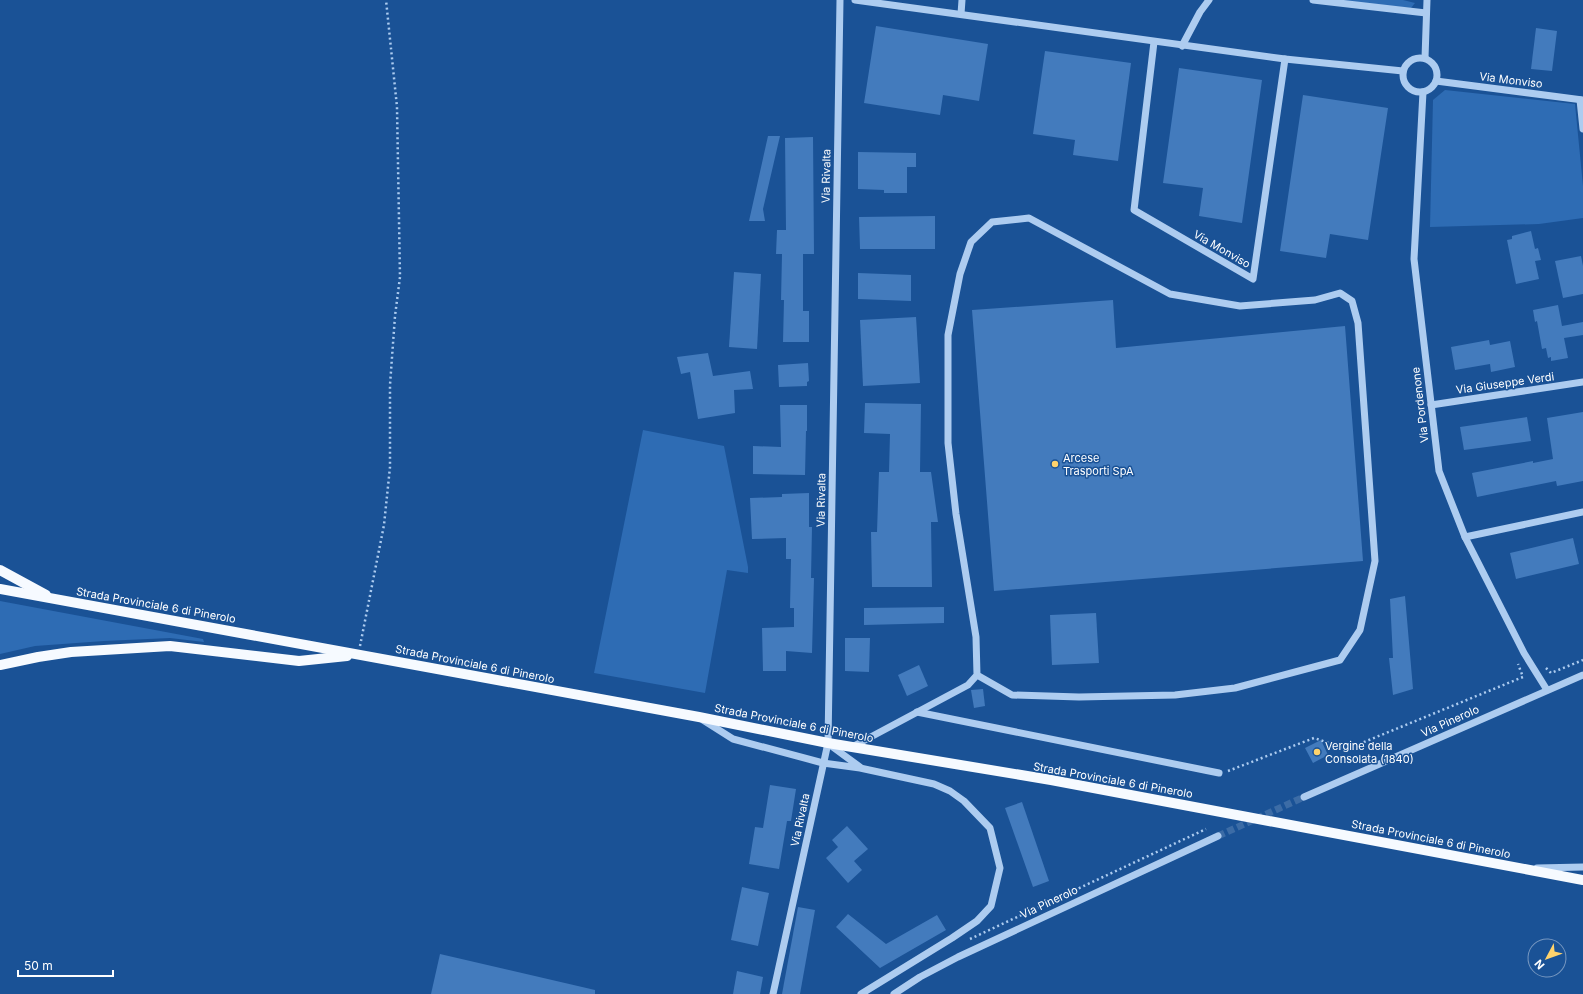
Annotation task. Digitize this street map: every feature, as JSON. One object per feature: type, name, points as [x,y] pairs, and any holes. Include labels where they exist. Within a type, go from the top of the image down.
[{"type":"main road","points":[[0,570],[53,599]]},
{"type":"main road","name":"Strada Provinciale 6 di Pinerolo","points":[[0,589],[359,654],[828,743],[1051,780],[1583,880]]},
{"type":"main road","points":[[0,665],[38,656],[71,652],[170,646],[299,661],[359,654]]},
{"type":"street","name":"Via Rivalta","points":[[773,994],[828,743],[840,0]]},
{"type":"street","points":[[855,0],[1182,46],[1285,59],[1403,71]]},
{"type":"street","points":[[961,14],[962,0]]},
{"type":"street","points":[[1182,46],[1208,0]]},
{"type":"street","points":[[1313,0],[1426,13]]},
{"type":"street","points":[[1424,58],[1427,0]]},
{"type":"street","name":"Via Monviso","points":[[1154,42],[1134,210],[1252,279],[1285,59]]},
{"type":"street","points":[[1424,58],[1430,61],[1436,70],[1436,81],[1433,86],[1423,92],[1418,92],[1407,87],[1404,82],[1403,71],[1409,62],[1414,59],[1424,58]]},
{"type":"street","name":"Via Monviso","points":[[1436,81],[1581,100]]},
{"type":"street","name":"Via Pordenone","points":[[1423,92],[1414,259],[1439,471],[1465,537],[1524,652],[1547,690]]},
{"type":"street","points":[[1581,100],[1583,129]]},
{"type":"street","points":[[852,747],[968,685],[977,675],[976,637],[956,514],[948,443],[948,335],[960,274],[971,242],[992,222],[1029,218],[1170,294],[1240,306],[1315,300],[1340,292],[1352,301],[1358,323],[1375,561],[1360,630],[1340,660],[1235,688],[1175,695],[1078,697],[1012,695],[977,675]]},
{"type":"street","name":"Via Giuseppe Verdi","points":[[1431,405],[1583,382]]},
{"type":"street","points":[[1465,537],[1583,512]]},
{"type":"street","name":"Via Pinerolo","points":[[1304,798],[1583,675]]},
{"type":"street","points":[[918,712],[1219,773]]},
{"type":"street","points":[[699,718],[733,739],[823,763],[860,768],[934,784],[950,791],[964,801],[990,828],[1000,868],[991,906],[976,921],[952,938],[861,994]]},
{"type":"street","points":[[828,743],[860,768]]},
{"type":"street","name":"Via Pinerolo","points":[[894,994],[920,977],[958,957],[1218,836]]},
{"type":"street","points":[[1522,868],[1583,867]]},
{"type":"path","points":[[359,654],[384,525],[390,467],[389,435],[395,316],[400,277],[398,107],[386,0]]},
{"type":"path","points":[[1219,773],[1228,771],[1314,738],[1347,749],[1523,677],[1517,660],[1524,652]]},
{"type":"path","points":[[1543,665],[1551,673],[1583,660]]},
{"type":"shaded area","points":[[1331,0],[1403,0],[1415,3],[1411,8]]},
{"type":"shaded area","points":[[1445,90],[1575,104],[1583,186],[1583,218],[1539,224],[1430,227],[1433,100]]},
{"type":"shaded area","points":[[643,430],[724,446],[748,573],[727,570],[705,693],[594,673]]},
{"type":"shaded area","points":[[0,601],[203,639],[204,642],[170,638],[104,641],[35,646],[0,654]]},
{"type":"building","points":[[876,26],[988,44],[979,101],[943,95],[940,115],[864,103]]},
{"type":"building","points":[[1536,28],[1557,31],[1552,71],[1531,69]]},
{"type":"building","points":[[1045,51],[1131,63],[1118,161],[1073,155],[1075,140],[1033,134]]},
{"type":"building","points":[[1179,68],[1262,80],[1242,223],[1199,216],[1203,188],[1163,183]]},
{"type":"building","points":[[1303,95],[1388,108],[1368,240],[1330,234],[1326,258],[1280,251]]},
{"type":"building","points":[[768,136],[780,136],[763,209],[765,221],[749,221]]},
{"type":"building","points":[[813,137],[814,254],[803,254],[803,311],[809,311],[809,342],[783,342],[784,300],[781,300],[782,254],[776,254],[777,230],[786,230],[785,138]]},
{"type":"building","points":[[858,152],[916,153],[916,167],[907,167],[907,193],[884,193],[884,190],[858,189]]},
{"type":"building","points":[[935,216],[935,249],[860,249],[859,217]]},
{"type":"building","points":[[1531,231],[1535,249],[1538,248],[1541,260],[1535,261],[1539,279],[1516,284],[1507,240],[1512,239],[1512,236]]},
{"type":"building","points":[[1581,256],[1583,266],[1583,294],[1563,298],[1555,261]]},
{"type":"building","points":[[734,272],[761,274],[757,349],[729,347]]},
{"type":"building","points":[[858,273],[911,275],[911,301],[858,299]]},
{"type":"building","points":[[1113,300],[1116,348],[1345,326],[1363,561],[994,591],[972,310]]},
{"type":"building","points":[[1558,305],[1562,326],[1583,322],[1583,335],[1564,338],[1568,358],[1551,361],[1551,357],[1548,358],[1546,348],[1542,349],[1537,321],[1535,322],[1533,310]]},
{"type":"building","points":[[916,317],[920,383],[863,386],[860,320]]},
{"type":"building","points":[[1489,340],[1490,345],[1510,341],[1515,367],[1491,372],[1490,364],[1455,370],[1451,347]]},
{"type":"building","points":[[708,353],[713,376],[750,371],[753,389],[734,390],[735,413],[698,419],[690,372],[681,374],[677,357]]},
{"type":"building","points":[[808,363],[809,381],[807,382],[807,386],[779,387],[778,365]]},
{"type":"building","points":[[865,403],[921,404],[920,472],[931,472],[938,522],[931,522],[932,587],[872,587],[871,532],[877,532],[879,472],[889,472],[890,434],[864,433]]},
{"type":"building","points":[[780,405],[807,405],[805,475],[753,474],[753,446],[781,447]]},
{"type":"building","points":[[1583,412],[1583,481],[1557,486],[1556,481],[1477,497],[1472,473],[1533,461],[1533,463],[1553,459],[1547,418]]},
{"type":"building","points":[[1527,417],[1531,441],[1464,450],[1460,427]]},
{"type":"building","points":[[809,493],[809,527],[812,527],[811,578],[814,578],[812,653],[786,651],[786,671],[763,671],[762,628],[794,627],[794,608],[790,608],[791,559],[786,559],[786,538],[752,539],[750,498],[782,497],[782,494]]},
{"type":"building","points":[[1573,538],[1579,564],[1516,579],[1510,553]]},
{"type":"building","points":[[1405,596],[1413,689],[1393,695],[1389,658],[1393,658],[1390,599]]},
{"type":"building","points":[[944,607],[944,623],[864,625],[864,608]]},
{"type":"building","points":[[1096,613],[1099,663],[1052,665],[1050,615]]},
{"type":"building","points":[[845,638],[870,638],[869,672],[845,671]]},
{"type":"building","points":[[919,665],[928,686],[907,696],[898,675]]},
{"type":"building","points":[[983,689],[985,706],[974,708],[971,690]]},
{"type":"building","name":"Vergine della Consolata (1840)","points":[[1321,740],[1328,755],[1313,763],[1305,748]]},
{"type":"building","points":[[770,785],[796,789],[791,821],[787,821],[779,869],[749,864],[755,827],[763,828]]},
{"type":"building","points":[[1022,802],[1049,881],[1033,887],[1005,808]]},
{"type":"building","points":[[847,826],[868,849],[854,861],[862,870],[848,883],[826,858],[838,847],[832,840]]},
{"type":"building","points":[[742,887],[769,893],[758,946],[731,940]]},
{"type":"building","points":[[798,907],[815,910],[800,994],[782,994]]},
{"type":"building","points":[[848,914],[886,944],[937,915],[946,930],[880,968],[836,927]]},
{"type":"building","points":[[440,954],[595,990],[595,994],[431,994]]},
{"type":"building","points":[[737,971],[763,977],[760,994],[733,994]]},
{"type":"tunnel","points":[[1218,836],[1304,797]]},
{"type":"place","name":"Arcese Trasporti SpA","points":[[1055,464]]},
{"type":"place","name":"Vergine della Consolata (1840)","points":[[1317,752]]}]
